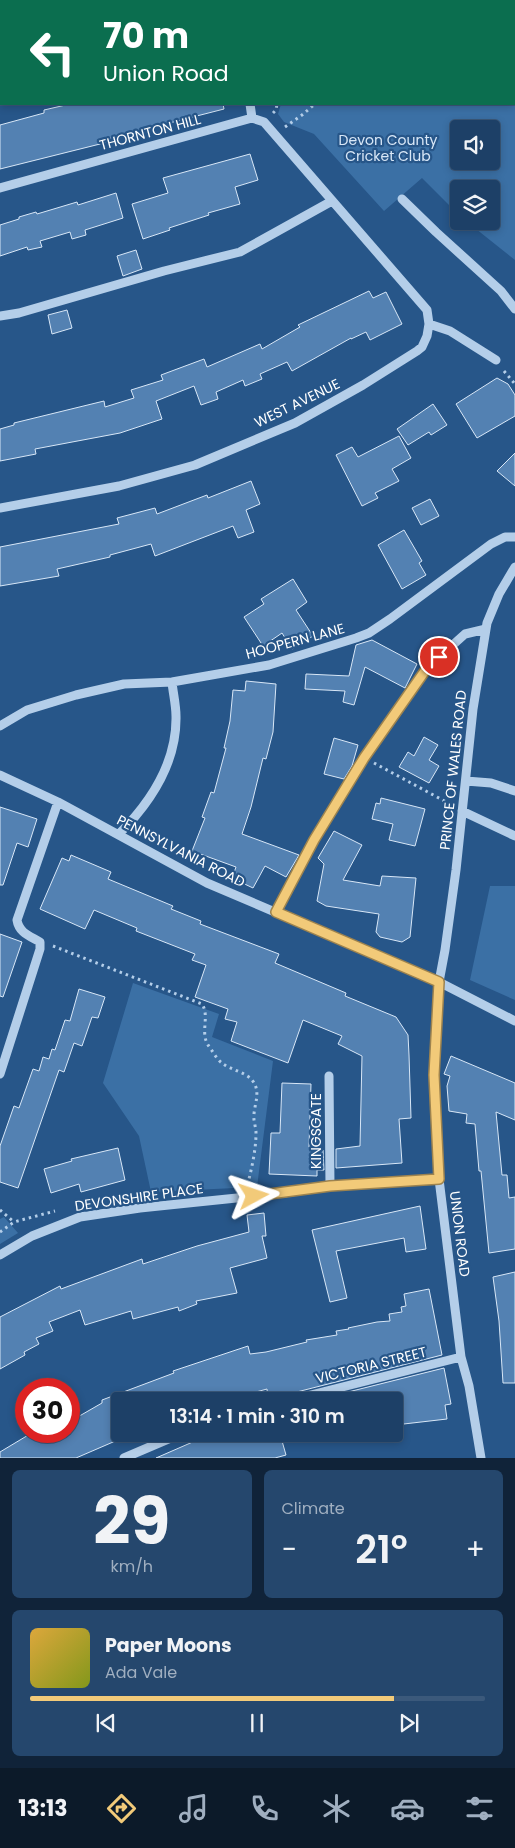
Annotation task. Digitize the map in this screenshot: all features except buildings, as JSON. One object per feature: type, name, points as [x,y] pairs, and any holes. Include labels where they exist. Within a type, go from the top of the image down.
[{"type":"street","points":[[250,105],[252,118],[264,122],[427,310],[429,324],[450,331],[496,360]]},
{"type":"street","name":"THORNTON HILL","points":[[0,188],[252,118]]},
{"type":"street","points":[[402,199],[501,291],[515,309]]},
{"type":"street","points":[[0,316],[19,313],[164,271],[240,252],[332,201]]},
{"type":"street","name":"WEST AVENUE","points":[[0,508],[119,486],[195,465],[295,422],[363,385],[422,347],[429,324]]},
{"type":"street","name":"HOOPERN LANE","points":[[0,726],[27,710],[76,695],[124,684],[172,682],[269,665],[301,657],[369,633],[491,544],[504,538],[515,537]]},
{"type":"street","name":"PRINCE OF WALES ROAD","points":[[439,982],[466,781],[473,708],[486,629],[499,594],[515,567]]},
{"type":"street","points":[[276,912],[314,840],[364,758],[434,660],[465,634],[486,629]]},
{"type":"street","points":[[119,834],[153,795],[172,750],[176,717],[172,682]]},
{"type":"street","name":"PENNSYLVANIA ROAD","points":[[0,775],[58,802],[207,883],[439,982],[515,1020]]},
{"type":"street","points":[[466,781],[491,783],[515,791]]},
{"type":"street","points":[[0,1074],[39,957],[40,942],[23,933],[18,927],[17,920],[58,802]]},
{"type":"street","points":[[462,811],[515,836]]},
{"type":"street","name":"UNION ROAD","points":[[439,982],[434,1075],[439,1179],[461,1357],[469,1386],[481,1458]]},
{"type":"street","name":"KINGSGATE","points":[[329,1076],[330,1186]]},
{"type":"street","name":"DEVONSHIRE PLACE","points":[[0,1256],[32,1236],[80,1217],[140,1208],[330,1186],[439,1179]]},
{"type":"street","name":"VICTORIA STREET","points":[[323,1392],[461,1357]]},
{"type":"street","points":[[124,1458],[161,1442]]},
{"type":"path","points":[[274,134],[314,105]]},
{"type":"path","points":[[364,758],[462,811]]},
{"type":"path","points":[[40,942],[202,1004],[206,1009],[204,1036],[209,1045],[220,1062],[246,1075],[253,1081],[257,1089],[254,1115],[256,1133],[248,1183],[254,1196]]},
{"type":"path","points":[[0,1210],[14,1222]]},
{"type":"green space","name":"Devon County Cricket Club","points":[[281,105],[515,105],[515,260],[477,230],[500,230],[500,180],[450,180],[450,206],[422,178],[384,211],[314,134],[284,122],[278,114]]},
{"type":"green space","points":[[490,886],[515,886],[515,1000],[470,980]]},
{"type":"green space","points":[[133,983],[219,1014],[212,1037],[273,1061],[257,1187],[151,1192],[139,1136],[103,1083]]},
{"type":"green space","points":[[4,1217],[18,1233],[0,1244],[0,1219]]},
{"type":"route","points":[[254,1196],[284,1194],[330,1186],[439,1179],[434,1075],[439,982],[276,912],[314,840],[364,758],[427,668],[439,657]]}]
